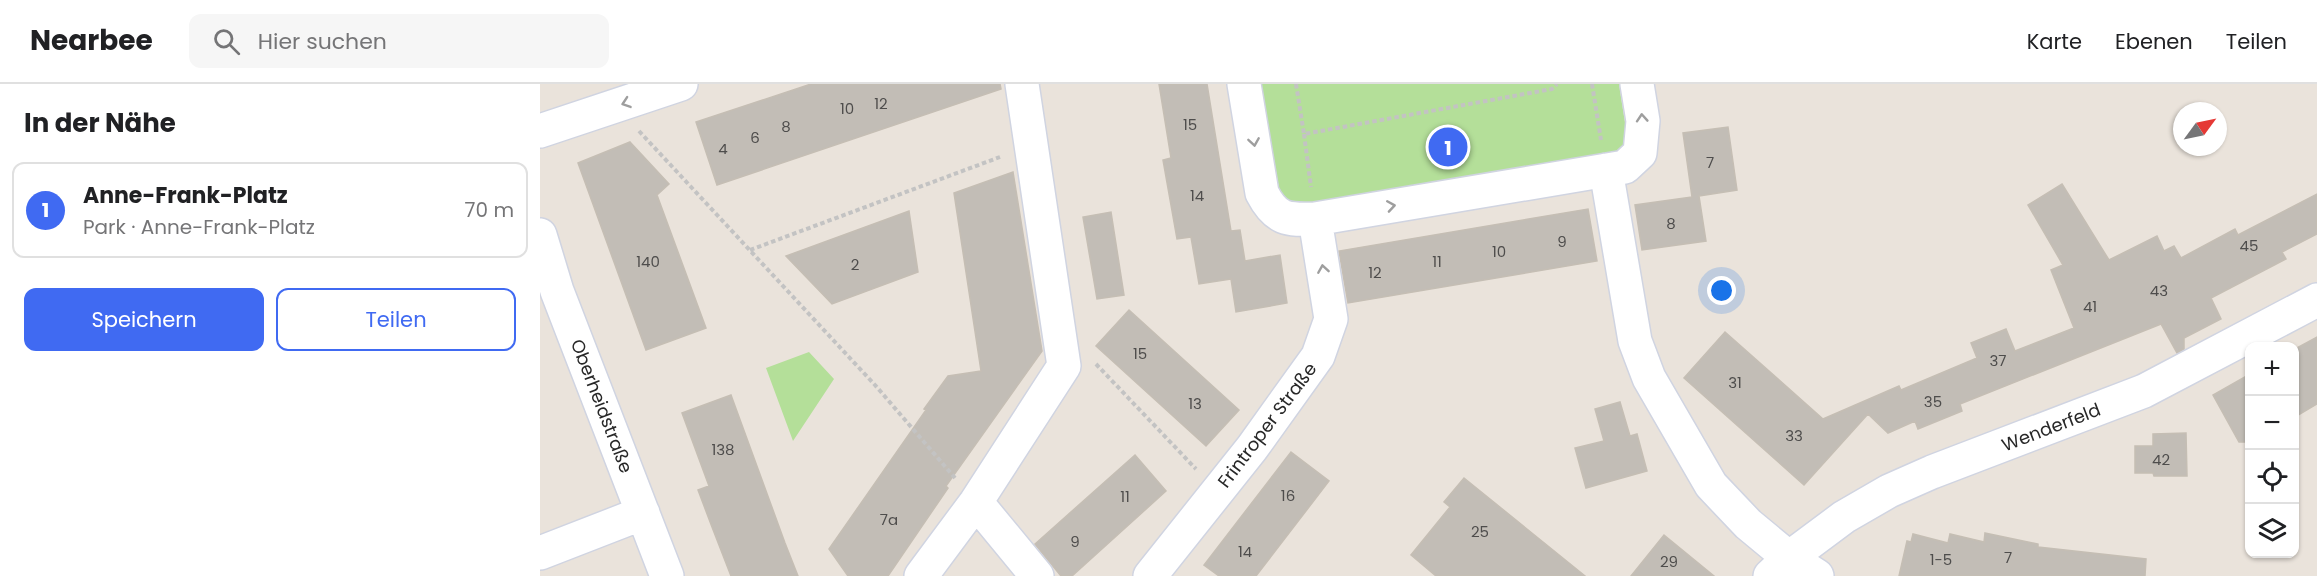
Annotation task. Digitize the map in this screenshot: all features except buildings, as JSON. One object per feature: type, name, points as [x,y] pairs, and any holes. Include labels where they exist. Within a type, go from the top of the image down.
[{"type":"street","points":[[540,131],[681,84]]},
{"type":"street","points":[[921,576],[976,502],[1064,366],[1022,84]]},
{"type":"street","points":[[1244,84],[1262,193],[1270,209],[1288,220],[1315,219],[1625,167],[1640,153],[1643,121],[1637,84]]},
{"type":"street","points":[[1606,170],[1635,341],[1649,378],[1711,485],[1748,524],[1780,567],[1817,576]]},
{"type":"street","name":"Frintroper Straße","points":[[1150,576],[1252,448],[1318,356],[1331,319],[1315,219]]},
{"type":"street","name":"Oberheidstraße","points":[[540,235],[557,291],[667,576]]},
{"type":"street","name":"Wenderfeld","points":[[1780,567],[1844,518],[1889,491],[1932,472],[2144,391],[2317,300]]},
{"type":"street","points":[[976,502],[1037,576]]},
{"type":"street","points":[[540,553],[643,513]]},
{"type":"path","points":[[1296,84],[1315,219]]},
{"type":"path","points":[[1304,134],[1552,89],[1557,84]]},
{"type":"path","points":[[1592,84],[1606,170]]},
{"type":"path","points":[[617,106],[867,377],[976,502]]},
{"type":"path","points":[[750,250],[1031,146]]},
{"type":"path","points":[[1095,364],[1217,492]]},
{"type":"green space","points":[[1261,84],[1619,84],[1628,142],[1619,152],[1294,205],[1281,200]]},
{"type":"green space","points":[[809,352],[834,379],[793,441],[766,368]]},
{"type":"place","name":"Anne-Frank-Platz","points":[[1448,147]]}]
